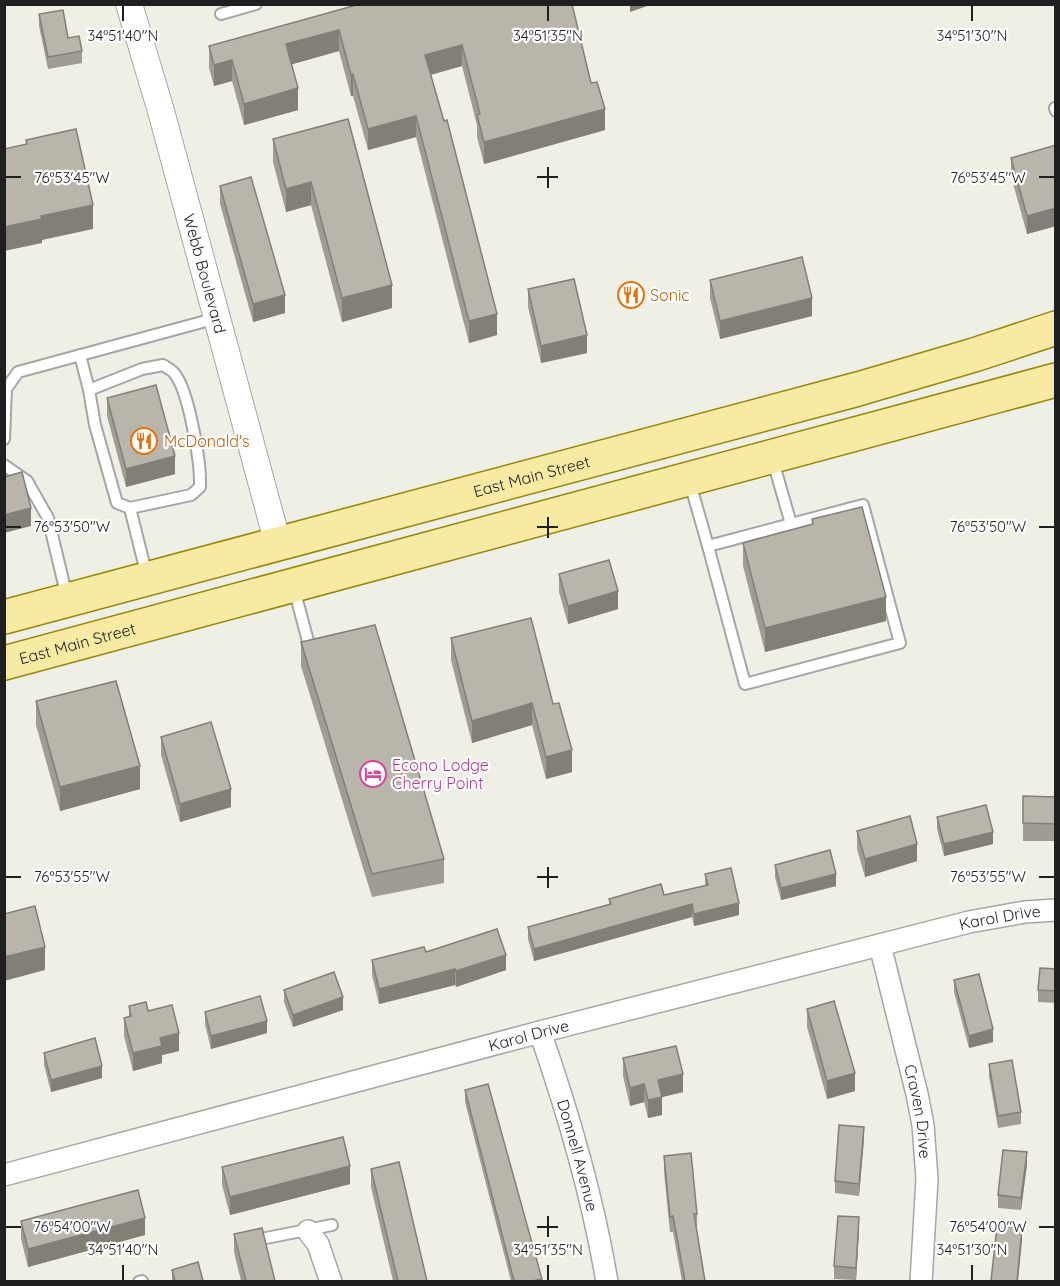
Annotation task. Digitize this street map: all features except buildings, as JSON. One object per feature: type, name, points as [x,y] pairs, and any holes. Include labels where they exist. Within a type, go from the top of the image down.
[{"type":"main road","name":"East Main Street","points":[[4,617],[858,389],[1056,328]]},
{"type":"main road","name":"East Main Street","points":[[4,663],[870,432],[1056,380]]},
{"type":"main road","points":[[858,389],[870,432]]},
{"type":"main road","points":[[293,586],[302,574],[318,560],[376,537],[430,503]]},
{"type":"main road","points":[[122,632],[185,595],[250,575],[267,562],[278,544]]},
{"type":"street","name":"Webb Boulevard","points":[[129,4],[161,111],[278,544]]},
{"type":"street","name":"Karol Drive","points":[[4,1175],[540,1032],[880,945],[996,916],[1056,910]]},
{"type":"street","name":"Craven Drive","points":[[880,945],[923,1125],[927,1179],[921,1281]]},
{"type":"street","name":"Donnell Avenue","points":[[540,1032],[552,1066],[586,1187],[608,1281]]},
{"type":"street","points":[[308,1231],[318,1244],[331,1281]]},
{"type":"lane","points":[[221,14],[256,4]]},
{"type":"lane","points":[[4,439],[6,389],[18,372],[217,318]]},
{"type":"lane","points":[[80,355],[95,425],[117,503],[130,508],[191,495],[200,487],[201,472],[185,395],[175,373],[163,365],[142,369],[89,390]]},
{"type":"lane","points":[[772,458],[791,524]]},
{"type":"lane","points":[[4,465],[27,481],[48,518],[68,600]]},
{"type":"lane","points":[[689,480],[745,684],[900,643],[863,505],[708,546]]},
{"type":"lane","points":[[130,508],[148,579]]},
{"type":"lane","points":[[293,586],[308,641]]},
{"type":"lane","points":[[261,1239],[332,1225]]},
{"type":"place","name":"Sonic","points":[[631,295]]},
{"type":"place","name":"McDonald's","points":[[144,441]]},
{"type":"place","name":"Econo Lodge Cherry Point","points":[[373,774]]}]
